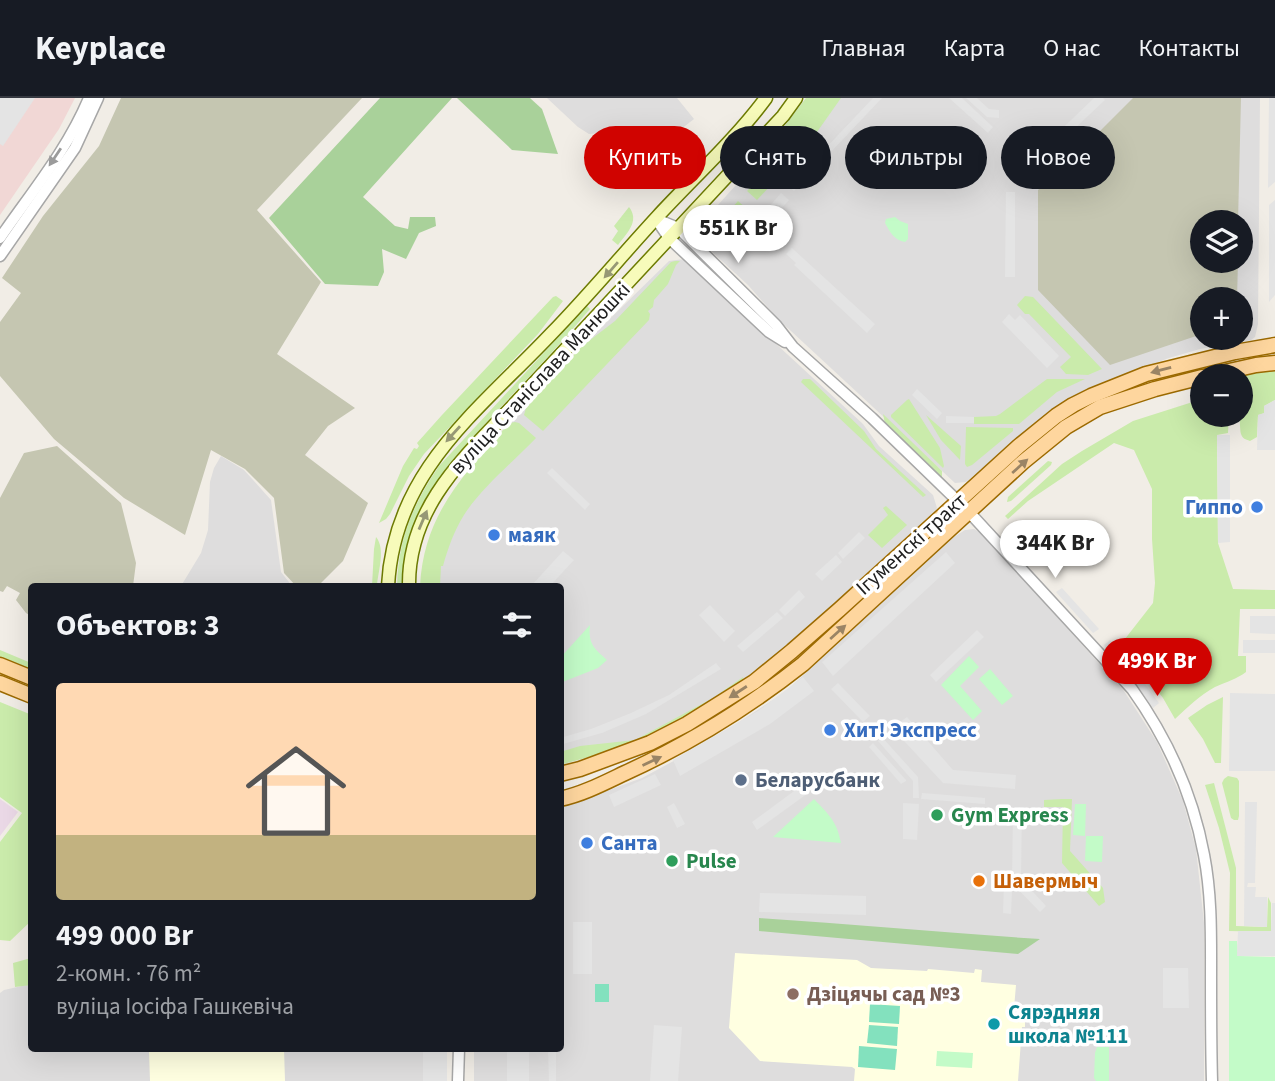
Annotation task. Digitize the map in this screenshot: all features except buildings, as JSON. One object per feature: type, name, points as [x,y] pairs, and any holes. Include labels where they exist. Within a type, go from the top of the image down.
[{"type":"main road","name":"вуліца Станіслава Манюшкі","points":[[388,583],[393,545],[401,519],[431,461],[452,434],[580,304],[766,98]]},
{"type":"main road","name":"вуліца Станіслава Манюшкі","points":[[409,583],[418,530],[444,481],[783,116],[796,98]]},
{"type":"main road","name":"Ігуменскі тракт","points":[[564,798],[590,790],[659,758],[728,719],[767,692],[803,664],[964,506],[1038,429],[1056,416],[1091,396],[1146,374],[1275,345]]},
{"type":"main road","name":"Ігуменскі тракт","points":[[1253,366],[1275,363]]},
{"type":"main road","name":"Ігуменскі тракт","points":[[564,773],[650,743],[687,724],[754,682],[964,506],[1084,416],[1128,397],[1190,381]]},
{"type":"main road","points":[[0,665],[28,676]]},
{"type":"main road","points":[[0,683],[28,694]]},
{"type":"street","points":[[0,238],[67,141],[89,98]]},
{"type":"street","points":[[0,256],[75,148],[98,98]]},
{"type":"street","points":[[656,219],[674,233],[769,332],[793,347],[964,506],[1132,689],[1161,733],[1174,759],[1195,817],[1205,855],[1211,936],[1212,1081]]},
{"type":"street","points":[[458,1081],[459,1052]]},
{"type":"shaded area","points":[[0,98],[75,98],[59,129],[0,215]]},
{"type":"shaded area","points":[[0,98],[35,98],[3,146],[0,144]]},
{"type":"shaded area","points":[[121,98],[362,98],[257,210],[321,282],[277,354],[355,408],[328,426],[305,455],[368,503],[343,561],[321,583],[293,583],[284,573],[274,498],[245,469],[211,450],[185,535],[124,498],[54,439],[0,376],[0,322],[21,293],[2,278],[43,216],[99,146]]},
{"type":"shaded area","points":[[547,98],[677,98],[694,119],[685,126],[584,126],[584,131]]},
{"type":"shaded area","points":[[806,98],[1260,98],[1258,324],[1255,337],[1253,338],[1253,287],[1190,287],[1190,350],[1197,350],[1088,388],[1051,410],[966,482],[955,483],[778,319],[748,285],[698,239],[699,226],[732,189],[831,189],[831,126],[785,126]]},
{"type":"shaded area","points":[[873,98],[882,98],[856,126],[847,126]]},
{"type":"shaded area","points":[[949,98],[962,98],[993,127],[988,133],[987,126],[980,126]]},
{"type":"shaded area","points":[[966,98],[977,98],[989,109],[999,110],[999,118],[987,117]]},
{"type":"shaded area","points":[[1094,98],[1105,100],[1077,126],[1065,126]]},
{"type":"shaded area","points":[[1133,98],[1241,98],[1238,210],[1190,210],[1190,273],[1238,273],[1237,287],[1190,287],[1190,338],[1110,365],[1038,290],[1038,190],[1115,189],[1115,126],[1105,126]]},
{"type":"shaded area","points":[[1269,98],[1275,98],[1275,182],[1268,188]]},
{"type":"shaded area","points":[[845,128],[845,137],[831,152],[831,142]]},
{"type":"shaded area","points":[[1006,192],[1015,192],[1015,277],[1005,277]]},
{"type":"shaded area","points":[[781,193],[789,200],[769,222],[765,218],[771,211],[768,208]]},
{"type":"shaded area","points":[[1275,200],[1275,295],[1269,302],[1269,205]]},
{"type":"shaded area","points":[[792,248],[875,324],[867,333],[794,265],[796,263],[786,254]]},
{"type":"shaded area","points":[[684,259],[863,424],[879,446],[933,495],[937,508],[789,647],[753,675],[647,737],[564,761],[564,583],[430,583],[495,439],[579,353],[581,347],[669,261]]},
{"type":"shaded area","points":[[1009,314],[1015,320],[1020,315],[1059,356],[1047,368],[1002,322]]},
{"type":"shaded area","points":[[917,389],[942,413],[937,419],[912,395]]},
{"type":"shaded area","points":[[1275,400],[1275,450],[1257,450],[1258,415],[1264,413],[1264,406]]},
{"type":"shaded area","points":[[946,416],[974,417],[974,423],[946,423]]},
{"type":"shaded area","points":[[1217,435],[1230,435],[1230,542],[1218,543]]},
{"type":"shaded area","points":[[57,446],[121,503],[136,563],[133,583],[28,583],[28,614],[16,600],[20,593],[7,586],[3,592],[0,591],[0,498],[24,453]]},
{"type":"shaded area","points":[[221,456],[244,470],[271,500],[281,572],[290,583],[183,583],[201,553],[208,530],[210,482]]},
{"type":"shaded area","points":[[552,468],[590,504],[585,510],[547,473]]},
{"type":"shaded area","points":[[974,529],[981,533],[1124,691],[1157,742],[1183,801],[1196,849],[1204,923],[1204,1081],[474,1081],[474,1052],[564,1052],[564,807],[642,778],[707,743],[785,692],[954,537],[965,530]]},
{"type":"shaded area","points":[[859,532],[865,538],[843,559],[838,553]]},
{"type":"shaded area","points":[[563,551],[574,560],[553,583],[534,583]]},
{"type":"shaded area","points":[[946,552],[955,563],[833,676],[822,662]]},
{"type":"shaded area","points":[[836,555],[842,562],[822,581],[815,574]]},
{"type":"shaded area","points":[[1062,588],[1099,629],[1093,633],[1056,592]]},
{"type":"shaded area","points":[[799,590],[805,597],[785,616],[779,610]]},
{"type":"shaded area","points":[[710,605],[735,631],[724,642],[699,615]]},
{"type":"shaded area","points":[[777,612],[783,618],[743,652],[737,646]]},
{"type":"shaded area","points":[[1250,616],[1275,616],[1275,634],[1250,633]]},
{"type":"shaded area","points":[[977,630],[984,637],[936,682],[930,675]]},
{"type":"shaded area","points":[[1110,640],[1159,703],[1153,708],[1104,645]]},
{"type":"shaded area","points":[[1243,640],[1275,640],[1275,653],[1243,653]]},
{"type":"shaded area","points":[[716,663],[721,669],[646,714],[602,733],[564,744],[564,737],[591,729],[669,695]]},
{"type":"shaded area","points":[[803,677],[814,691],[770,724],[680,776],[673,760],[758,711]]},
{"type":"shaded area","points":[[838,683],[870,716],[863,722],[831,689]]},
{"type":"shaded area","points":[[1230,693],[1275,694],[1275,771],[1229,771]]},
{"type":"shaded area","points":[[907,717],[953,770],[1016,775],[1015,789],[943,783],[892,728]]},
{"type":"shaded area","points":[[881,736],[918,777],[919,798],[913,798],[913,781],[878,741]]},
{"type":"shaded area","points":[[873,743],[906,781],[901,784],[869,747]]},
{"type":"shaded area","points":[[655,774],[661,785],[614,807],[609,795]]},
{"type":"shaded area","points":[[809,780],[815,788],[757,830],[752,822]]},
{"type":"shaded area","points":[[922,793],[985,798],[985,804],[921,799]]},
{"type":"shaded area","points":[[0,799],[18,812],[0,836]]},
{"type":"shaded area","points":[[1245,802],[1257,802],[1255,883],[1248,883],[1247,887],[1256,887],[1255,897],[1267,897],[1267,927],[1244,926]]},
{"type":"shaded area","points":[[674,803],[685,824],[677,828],[667,807]]},
{"type":"shaded area","points":[[903,803],[919,804],[917,840],[903,839]]},
{"type":"shaded area","points":[[1013,808],[1022,808],[1021,879],[1046,906],[1040,912],[1012,883]]},
{"type":"shaded area","points":[[1004,884],[1012,890],[1011,914],[1003,913]]},
{"type":"shaded area","points":[[760,893],[866,896],[866,915],[759,912]]},
{"type":"shaded area","points":[[1272,903],[1275,903],[1275,956],[1237,956],[1238,931],[1271,931]]},
{"type":"shaded area","points":[[573,922],[592,922],[592,974],[573,974]]},
{"type":"shaded area","points":[[735,953],[857,960],[871,968],[974,973],[975,969],[982,970],[981,982],[1016,985],[1013,1020],[1025,1021],[1025,1027],[1022,1027],[1018,1081],[854,1081],[855,1069],[852,1067],[760,1061],[729,1028]]},
{"type":"shaded area","points":[[1163,968],[1188,968],[1189,1008],[1163,1008]]},
{"type":"shaded area","points":[[28,985],[28,1052],[443,1052],[443,1081],[0,1081],[0,993]]},
{"type":"shaded area","points":[[654,1025],[682,1027],[678,1081],[650,1081]]},
{"type":"shaded area","points":[[149,1052],[284,1052],[285,1081],[150,1081]]},
{"type":"shaded area","points":[[423,1052],[447,1052],[447,1081],[423,1081]]},
{"type":"shaded area","points":[[507,1052],[529,1052],[529,1081],[507,1081]]},
{"type":"shaded area","points":[[548,1052],[556,1052],[556,1081],[549,1081]]},
{"type":"green space","points":[[380,98],[452,98],[363,197],[395,226],[408,229],[410,217],[435,217],[436,226],[419,233],[406,259],[382,249],[384,272],[378,286],[325,284],[269,218]]},
{"type":"green space","points":[[457,98],[530,98],[542,109],[558,154],[512,150]]},
{"type":"green space","points":[[806,98],[841,98],[821,126],[785,126]]},
{"type":"green space","points":[[749,189],[767,189],[757,200],[747,191]]},
{"type":"green space","points":[[738,201],[748,210],[734,226],[724,217]]},
{"type":"green space","points":[[629,207],[633,222],[618,245],[612,240],[618,231],[614,226]]},
{"type":"green space","points":[[895,217],[908,224],[908,239],[905,242],[895,237],[885,223],[886,219]]},
{"type":"green space","points":[[680,261],[668,284],[648,311],[649,320],[543,431],[524,415],[526,408],[581,347],[615,321],[671,262]]},
{"type":"green space","points":[[556,296],[563,301],[538,334],[424,454],[409,476],[390,514],[379,523],[403,466],[414,448],[419,446],[417,443]]},
{"type":"green space","points":[[1025,296],[1033,297],[1102,369],[1088,375],[1066,374],[1060,367],[1071,357],[1017,305]]},
{"type":"green space","points":[[587,306],[590,309],[579,322],[462,449],[432,488],[413,526],[406,552],[402,583],[397,583],[400,553],[409,523],[439,466]]},
{"type":"green space","points":[[1275,370],[1275,400],[1264,406],[1265,413],[1258,415],[1257,437],[1250,441],[1244,439],[1240,427],[1253,427],[1253,372]]},
{"type":"green space","points":[[803,379],[810,379],[864,431],[876,449],[926,495],[923,497],[801,382]]},
{"type":"green space","points":[[1047,379],[1085,379],[1057,392],[1019,424],[974,424],[974,417],[1000,414]]},
{"type":"green space","points":[[909,399],[940,448],[943,468],[891,417]]},
{"type":"green space","points":[[1190,403],[1190,427],[1228,427],[1228,433],[1217,435],[1218,543],[1233,589],[1275,590],[1275,609],[1240,609],[1238,656],[1246,656],[1246,672],[1210,690],[1175,719],[1163,698],[1121,644],[1153,603],[1155,583],[1152,489],[1134,450],[1114,443],[1028,501],[1008,519],[1005,516],[1062,464],[1133,421]]},
{"type":"green space","points":[[883,414],[942,471],[942,478],[885,424]]},
{"type":"green space","points":[[926,415],[961,446],[960,460],[941,440]]},
{"type":"green space","points":[[509,423],[519,423],[536,438],[488,485],[464,515],[441,566],[440,583],[420,583],[429,537],[438,516],[462,478]]},
{"type":"green space","points":[[966,427],[1013,428],[1013,431],[967,467]]},
{"type":"green space","points":[[1048,461],[1052,462],[1051,465],[1007,502],[1008,497]]},
{"type":"green space","points":[[886,506],[907,525],[882,548],[868,535],[888,515],[883,508]]},
{"type":"green space","points":[[376,537],[381,548],[377,583],[372,583]]},
{"type":"green space","points":[[590,625],[593,645],[607,660],[598,668],[564,681],[564,654]]},
{"type":"green space","points":[[0,650],[28,662],[28,670],[0,658]]},
{"type":"green space","points":[[969,656],[979,667],[960,686],[982,711],[973,720],[941,685]]},
{"type":"green space","points":[[990,669],[1013,696],[1002,705],[979,679]]},
{"type":"green space","points":[[743,677],[742,685],[721,700],[635,744],[564,764],[564,751],[580,746],[635,740],[713,698]]},
{"type":"green space","points":[[1223,697],[1221,763],[1215,763],[1188,718]]},
{"type":"green space","points":[[0,702],[28,713],[28,924],[10,941],[0,940],[0,842],[22,813],[0,797]]},
{"type":"green space","points":[[1228,776],[1239,781],[1238,820],[1231,818],[1222,783]]},
{"type":"green space","points":[[1214,783],[1236,868],[1236,926],[1267,927],[1268,897],[1271,903],[1271,932],[1229,931],[1230,873],[1205,785]]},
{"type":"green space","points":[[814,799],[835,824],[841,843],[773,837]]},
{"type":"green space","points":[[1072,799],[1070,851],[1103,888],[1105,902],[1099,906],[1062,863],[1063,807],[1044,807],[1044,800]]},
{"type":"green space","points":[[1075,804],[1086,804],[1085,836],[1073,835]]},
{"type":"green space","points":[[1086,836],[1103,836],[1102,862],[1085,861]]},
{"type":"green space","points":[[759,918],[1040,939],[1018,954],[759,931]]},
{"type":"green space","points":[[1229,941],[1237,941],[1238,956],[1275,957],[1275,1081],[1229,1081]]},
{"type":"green space","points":[[28,959],[28,985],[15,987],[13,963]]},
{"type":"green space","points":[[595,984],[609,984],[609,1002],[595,1002]]},
{"type":"green space","points":[[870,1004],[900,1006],[899,1024],[869,1022]]},
{"type":"green space","points":[[869,1025],[898,1027],[897,1046],[867,1043]]},
{"type":"green space","points":[[859,1046],[897,1049],[895,1070],[858,1067]]},
{"type":"green space","points":[[1097,1047],[1109,1047],[1109,1081],[1096,1081],[1094,1078]]},
{"type":"green space","points":[[937,1051],[973,1053],[972,1068],[936,1066]]},
{"type":"place","name":"Гиппо","points":[[1257,507]]},
{"type":"place","name":"маяк","points":[[494,535]]},
{"type":"place","name":"Хит! Экспресс","points":[[830,730]]},
{"type":"place","name":"Беларусбанк","points":[[741,780]]},
{"type":"place","name":"Gym Express","points":[[937,815]]},
{"type":"place","name":"Санта","points":[[587,843]]},
{"type":"place","name":"Pulse","points":[[672,861]]},
{"type":"place","name":"Шавермыч","points":[[979,881]]},
{"type":"place","name":"Дзіцячы сад №3","points":[[793,994]]},
{"type":"place","name":"Сярэдняя школа №111","points":[[994,1024]]}]
